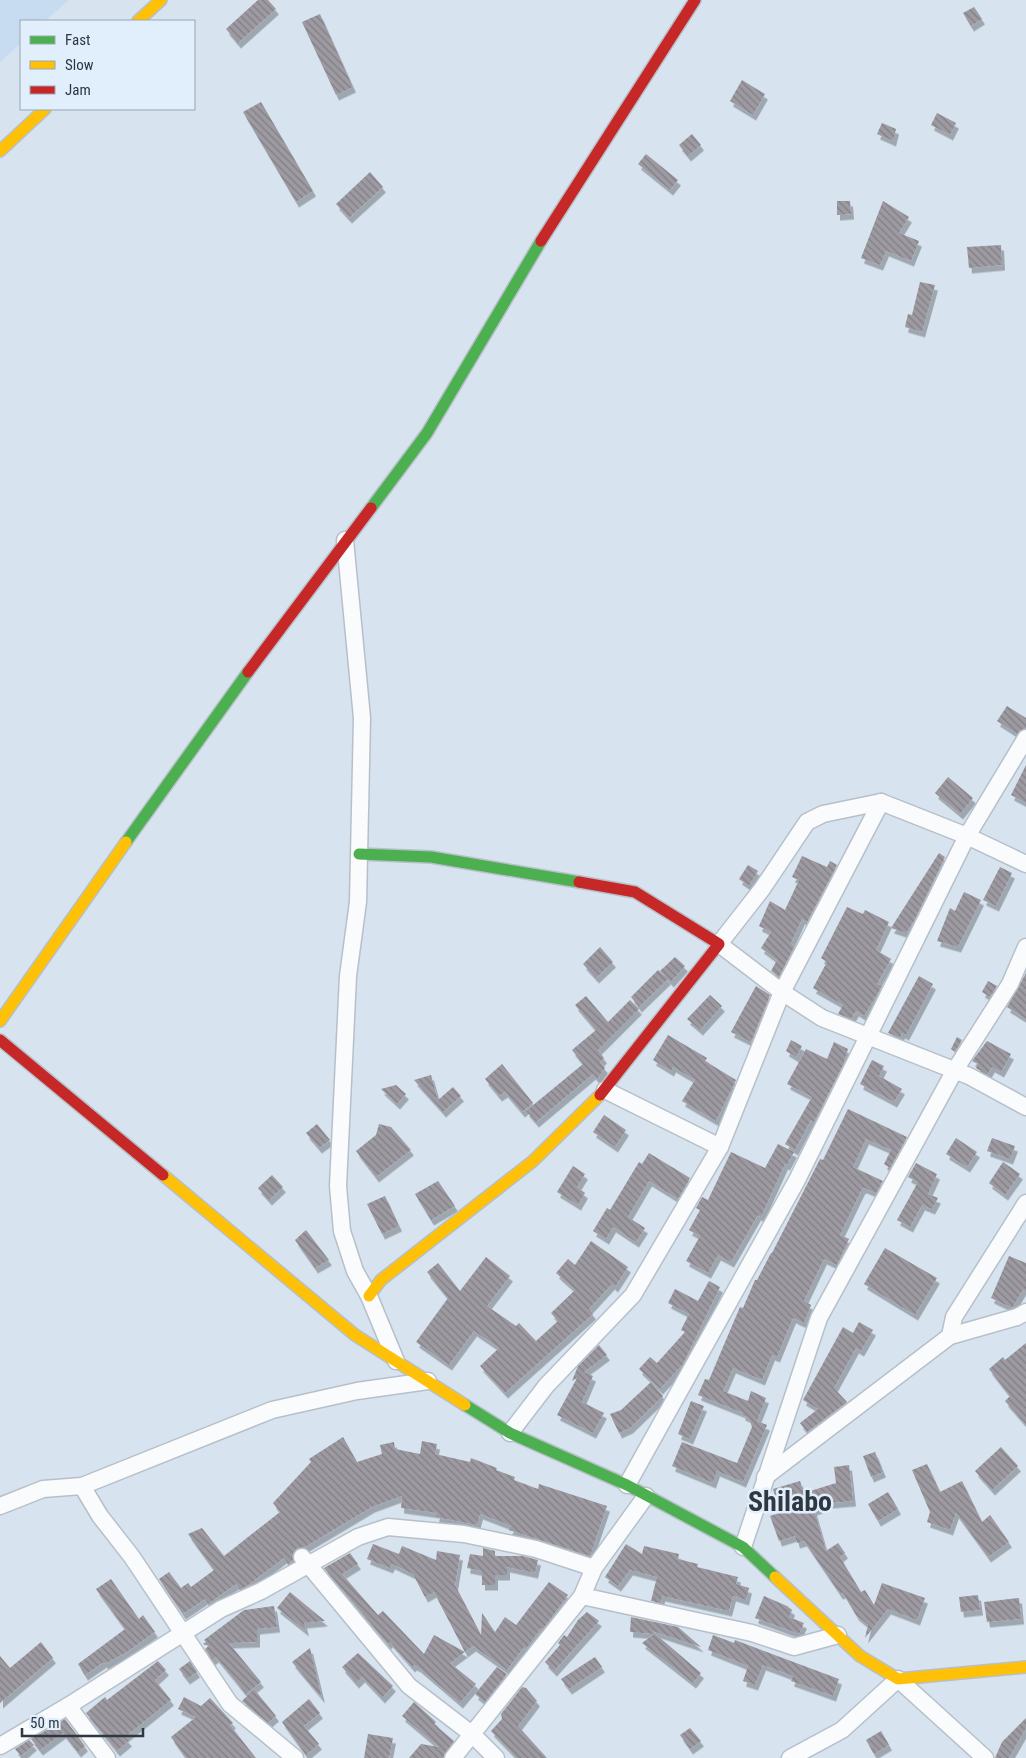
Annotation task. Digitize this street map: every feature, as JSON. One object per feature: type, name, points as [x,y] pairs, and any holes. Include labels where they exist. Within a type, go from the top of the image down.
[{"type":"main road","points":[[139,20],[160,0]]},
{"type":"main road","points":[[0,1021],[195,743],[345,540],[427,433],[525,266],[695,0]]},
{"type":"main road","points":[[0,151],[44,110]]},
{"type":"main road","points":[[359,854],[431,858],[635,892],[720,944],[605,1090],[533,1161],[381,1280],[369,1296]]},
{"type":"main road","points":[[0,1040],[355,1335],[510,1433],[627,1485],[744,1547],[860,1656],[898,1679],[1026,1667]]},
{"type":"street","points":[[345,540],[362,718],[358,902],[348,976],[338,1186],[342,1231],[355,1270],[369,1296],[396,1361]]},
{"type":"street","points":[[627,1485],[797,1180],[967,836],[1026,738]]},
{"type":"street","points":[[510,1433],[546,1386],[633,1295],[720,1147],[782,992],[881,802]]},
{"type":"street","points":[[1026,864],[967,836],[881,802],[823,814],[807,822],[762,889],[720,944],[782,992],[822,1018],[955,1070],[1026,1107]]},
{"type":"street","points":[[744,1547],[765,1477],[819,1318],[955,1070],[1010,984],[1026,947]]},
{"type":"street","points":[[605,1090],[720,1147]]},
{"type":"street","points":[[950,1336],[954,1317],[1026,1203]]},
{"type":"street","points":[[765,1477],[950,1336],[1017,1317],[1026,1312]]},
{"type":"street","points":[[0,1506],[44,1489],[82,1486],[272,1410],[357,1391],[428,1381]]},
{"type":"street","points":[[82,1486],[100,1516],[132,1557],[230,1704],[295,1758]]},
{"type":"street","points":[[453,1758],[582,1596],[594,1568],[646,1496]]},
{"type":"street","points":[[0,1746],[68,1706],[221,1608],[261,1591],[306,1561],[358,1537],[388,1527],[464,1534],[536,1549],[594,1568]]},
{"type":"street","points":[[306,1561],[408,1686],[472,1735],[496,1758]]},
{"type":"street","points":[[582,1596],[752,1633],[794,1647],[838,1635]]},
{"type":"street","points":[[790,1758],[842,1730],[898,1679],[985,1758]]},
{"type":"street","points":[[68,1706],[107,1758]]},
{"type":"shaded area","points":[[0,0],[69,0],[46,20],[20,20],[20,44],[0,62]]},
{"type":"building","points":[[258,0],[268,0],[276,9],[238,43],[226,29]]},
{"type":"building","points":[[974,7],[982,19],[971,26],[963,13]]},
{"type":"building","points":[[320,14],[353,87],[336,95],[302,22]]},
{"type":"building","points":[[742,80],[765,94],[753,115],[730,101]]},
{"type":"building","points":[[261,102],[313,191],[296,202],[243,112]]},
{"type":"building","points":[[937,113],[956,123],[950,135],[931,125]]},
{"type":"building","points":[[882,123],[896,129],[893,141],[877,134]]},
{"type":"building","points":[[692,134],[701,145],[688,156],[679,145]]},
{"type":"building","points":[[646,154],[678,180],[670,190],[638,164]]},
{"type":"building","points":[[370,172],[383,187],[349,218],[336,204]]},
{"type":"building","points":[[837,201],[850,201],[851,214],[837,215]]},
{"type":"building","points":[[883,201],[909,217],[899,233],[919,241],[911,261],[886,251],[880,265],[861,258]]},
{"type":"building","points":[[1001,245],[1002,265],[969,268],[967,247]]},
{"type":"building","points":[[920,282],[935,285],[922,332],[905,327],[908,314],[912,315]]},
{"type":"building","points":[[1007,706],[1026,718],[1026,728],[1017,734],[997,721]]},
{"type":"building","points":[[1026,765],[1026,803],[1011,795]]},
{"type":"building","points":[[948,777],[973,798],[960,814],[935,793]]},
{"type":"building","points":[[939,853],[945,857],[914,921],[906,933],[891,928]]},
{"type":"building","points":[[802,856],[827,867],[830,861],[837,865],[807,922],[802,919],[791,943],[794,947],[779,977],[771,971],[777,960],[761,948],[771,932],[759,926],[770,901],[785,910],[799,880],[792,877]]},
{"type":"building","points":[[748,865],[758,871],[749,886],[739,879]]},
{"type":"building","points":[[1000,867],[1012,873],[996,906],[983,900]]},
{"type":"building","points":[[964,892],[981,900],[958,947],[937,941],[950,908],[955,911]]},
{"type":"building","points":[[847,907],[863,914],[865,910],[889,922],[876,950],[891,959],[877,984],[882,986],[864,1016],[856,1011],[851,1019],[838,1014],[843,1005],[813,988],[827,962],[821,958]]},
{"type":"building","points":[[600,947],[613,962],[596,978],[583,964]]},
{"type":"building","points":[[675,957],[685,966],[671,982],[660,971]]},
{"type":"building","points":[[658,970],[668,979],[639,1007],[631,997]]},
{"type":"building","points":[[1026,973],[1026,1019],[1007,1007]]},
{"type":"building","points":[[919,976],[933,984],[906,1035],[902,1033],[900,1038],[888,1033]]},
{"type":"building","points":[[988,981],[997,986],[990,997],[982,992]]},
{"type":"building","points":[[756,986],[770,995],[751,1042],[731,1032]]},
{"type":"building","points":[[710,995],[722,1006],[700,1030],[687,1019]]},
{"type":"building","points":[[586,996],[608,1022],[630,1000],[639,1009],[598,1050],[604,1058],[600,1062],[605,1068],[597,1079],[593,1074],[536,1122],[526,1111],[583,1064],[572,1050],[596,1030],[575,1005]]},
{"type":"building","points":[[668,1035],[707,1058],[705,1061],[736,1080],[716,1121],[682,1101],[695,1080],[673,1067],[671,1071],[653,1060]]},
{"type":"building","points":[[957,1037],[962,1040],[955,1052],[951,1049]]},
{"type":"building","points":[[791,1040],[802,1046],[796,1057],[786,1051]]},
{"type":"building","points":[[987,1041],[1011,1054],[1001,1072],[992,1067],[987,1075],[976,1068],[978,1064],[972,1061]]},
{"type":"building","points":[[834,1042],[848,1049],[843,1065],[814,1122],[811,1120],[795,1150],[785,1144],[812,1097],[787,1084],[806,1049],[827,1059]]},
{"type":"building","points":[[872,1060],[884,1066],[879,1076],[902,1089],[894,1102],[860,1084]]},
{"type":"building","points":[[502,1064],[533,1103],[522,1112],[505,1092],[499,1096],[485,1079]]},
{"type":"building","points":[[431,1075],[438,1100],[453,1087],[461,1096],[443,1112],[414,1080]]},
{"type":"building","points":[[396,1085],[406,1094],[397,1104],[381,1089]]},
{"type":"building","points":[[848,1109],[907,1137],[890,1168],[884,1164],[891,1150],[866,1139],[853,1167],[883,1181],[876,1193],[864,1188],[862,1189],[840,1235],[849,1239],[837,1265],[824,1259],[804,1301],[811,1305],[804,1323],[793,1318],[777,1357],[772,1355],[762,1380],[733,1368],[723,1391],[748,1401],[751,1391],[766,1398],[757,1421],[767,1425],[743,1482],[717,1471],[713,1483],[672,1466],[682,1442],[737,1463],[752,1427],[749,1418],[742,1415],[743,1413],[698,1395],[705,1379],[709,1380],[740,1307],[743,1308],[755,1280],[757,1280],[772,1253],[820,1159],[823,1160]]},
{"type":"building","points":[[604,1115],[626,1130],[615,1147],[593,1132]]},
{"type":"building","points":[[317,1124],[330,1140],[319,1148],[306,1133]]},
{"type":"building","points":[[379,1124],[391,1127],[411,1150],[376,1177],[356,1151],[376,1135]]},
{"type":"building","points":[[956,1138],[977,1152],[967,1167],[946,1154]]},
{"type":"building","points":[[992,1138],[1015,1146],[1010,1159],[987,1151]]},
{"type":"building","points":[[778,1144],[794,1152],[787,1165],[785,1164],[761,1217],[758,1215],[731,1262],[718,1255],[708,1273],[686,1261],[700,1236],[689,1230],[700,1210],[696,1208],[702,1197],[708,1200],[731,1152],[765,1168]]},
{"type":"building","points":[[649,1153],[690,1178],[678,1199],[649,1181],[628,1217],[645,1228],[636,1242],[613,1227],[606,1239],[593,1231],[607,1208],[610,1210],[639,1162],[642,1164]]},
{"type":"building","points":[[1003,1162],[1020,1174],[1005,1195],[989,1183]]},
{"type":"building","points":[[916,1163],[937,1174],[928,1194],[938,1198],[932,1209],[922,1205],[910,1227],[897,1220],[918,1182],[908,1177]]},
{"type":"building","points":[[573,1166],[585,1174],[577,1187],[585,1193],[578,1205],[557,1192]]},
{"type":"building","points":[[272,1175],[283,1187],[269,1200],[258,1188]]},
{"type":"building","points":[[438,1181],[455,1206],[431,1220],[415,1194]]},
{"type":"building","points":[[385,1196],[399,1226],[382,1234],[367,1204]]},
{"type":"building","points":[[306,1230],[329,1260],[315,1268],[295,1240]]},
{"type":"building","points":[[591,1241],[628,1267],[615,1287],[612,1284],[589,1309],[593,1314],[505,1393],[480,1366],[499,1348],[474,1331],[449,1365],[416,1342],[448,1298],[427,1272],[438,1263],[460,1291],[486,1257],[510,1276],[487,1306],[516,1326],[519,1323],[536,1341],[558,1321],[551,1313],[575,1290],[556,1273],[568,1259],[575,1265]]},
{"type":"building","points":[[885,1248],[937,1278],[915,1315],[864,1284]]},
{"type":"building","points":[[1009,1256],[1026,1263],[1026,1291],[1023,1290],[1012,1308],[991,1298]]},
{"type":"building","points":[[709,1281],[720,1287],[683,1364],[660,1389],[639,1369],[650,1357],[657,1363],[685,1332],[681,1330],[689,1314],[668,1303],[675,1289],[698,1301]]},
{"type":"building","points":[[859,1322],[873,1330],[861,1351],[856,1348],[834,1388],[847,1402],[807,1432],[800,1423],[818,1409],[803,1400],[843,1327],[853,1333]]},
{"type":"building","points":[[1026,1343],[1026,1425],[1005,1401],[1010,1396],[989,1369],[1003,1357],[1005,1360]]},
{"type":"building","points":[[599,1345],[607,1355],[584,1372],[593,1376],[582,1402],[604,1413],[593,1433],[557,1415],[577,1378],[572,1381],[578,1366]]},
{"type":"building","points":[[651,1382],[663,1396],[630,1428],[619,1433],[610,1414],[621,1410]]},
{"type":"building","points":[[691,1401],[704,1406],[690,1439],[678,1434]]},
{"type":"building","points":[[343,1437],[357,1462],[382,1454],[380,1445],[394,1442],[395,1449],[420,1454],[422,1441],[437,1444],[435,1454],[470,1462],[471,1458],[515,1477],[514,1480],[538,1489],[539,1484],[607,1506],[590,1556],[509,1530],[511,1526],[480,1514],[477,1525],[436,1517],[437,1513],[401,1508],[402,1496],[372,1507],[305,1547],[296,1549],[293,1554],[293,1560],[288,1564],[284,1558],[240,1590],[236,1584],[208,1604],[205,1599],[183,1614],[159,1579],[169,1572],[181,1588],[188,1583],[191,1587],[214,1570],[188,1534],[202,1528],[224,1556],[280,1512],[273,1503],[311,1462],[309,1459]]},
{"type":"building","points":[[1001,1447],[1018,1466],[992,1490],[975,1471]]},
{"type":"building","points":[[875,1452],[883,1472],[871,1477],[863,1456]]},
{"type":"building","points":[[927,1464],[940,1492],[962,1481],[982,1522],[990,1515],[1009,1542],[988,1557],[956,1513],[950,1530],[927,1522],[930,1512],[912,1470]]},
{"type":"building","points":[[849,1465],[853,1501],[819,1504],[820,1508],[814,1510],[826,1551],[838,1543],[845,1553],[840,1557],[861,1592],[865,1590],[874,1605],[882,1583],[925,1598],[917,1620],[888,1609],[865,1638],[868,1625],[856,1615],[843,1593],[840,1594],[804,1541],[797,1543],[795,1536],[779,1541],[770,1516],[779,1513],[773,1489],[800,1481],[804,1493],[836,1483],[834,1467]]},
{"type":"building","points":[[888,1492],[898,1509],[878,1521],[868,1504]]},
{"type":"building","points":[[373,1544],[399,1554],[402,1546],[436,1560],[437,1551],[460,1555],[455,1585],[481,1635],[482,1613],[495,1632],[505,1617],[516,1625],[549,1582],[568,1595],[543,1629],[541,1628],[526,1649],[524,1647],[507,1670],[473,1646],[465,1652],[434,1592],[425,1597],[413,1574],[392,1564],[390,1568],[367,1559]]},
{"type":"building","points":[[626,1544],[642,1554],[644,1546],[679,1554],[678,1559],[698,1564],[697,1567],[738,1577],[736,1584],[749,1588],[746,1600],[733,1596],[729,1611],[662,1596],[661,1603],[651,1601],[657,1577],[630,1570],[618,1586],[605,1577]]},
{"type":"building","points":[[483,1548],[495,1551],[495,1556],[523,1556],[538,1560],[535,1573],[507,1567],[507,1575],[495,1575],[495,1585],[482,1585],[482,1571],[467,1568],[470,1554],[483,1556]]},
{"type":"building","points":[[350,1553],[358,1564],[342,1574],[378,1615],[383,1611],[424,1654],[434,1635],[465,1652],[450,1663],[476,1684],[460,1703],[418,1667],[414,1665],[412,1667],[390,1642],[388,1644],[324,1568]]},
{"type":"building","points":[[111,1579],[139,1619],[143,1615],[155,1632],[127,1652],[105,1664],[104,1662],[85,1675],[78,1664],[125,1629],[96,1589]]},
{"type":"building","points":[[290,1592],[325,1621],[304,1623],[306,1631],[277,1608]]},
{"type":"building","points":[[978,1595],[980,1610],[961,1612],[959,1597]]},
{"type":"building","points":[[764,1596],[787,1606],[792,1610],[789,1617],[804,1623],[799,1634],[755,1618]]},
{"type":"building","points":[[1019,1598],[1021,1619],[987,1622],[984,1602]]},
{"type":"building","points":[[274,1606],[277,1627],[257,1629],[257,1642],[229,1643],[261,1682],[246,1694],[216,1657],[212,1660],[205,1649],[209,1646],[203,1644],[206,1642],[204,1640],[244,1610]]},
{"type":"building","points":[[587,1612],[599,1621],[554,1671],[545,1662],[560,1645],[558,1643],[564,1635],[567,1637],[578,1620]]},
{"type":"building","points":[[631,1617],[678,1627],[701,1647],[652,1631],[701,1673],[693,1683],[642,1643],[654,1634],[630,1632]]},
{"type":"building","points":[[713,1635],[734,1643],[735,1640],[839,1679],[833,1696],[791,1681],[793,1676],[763,1665],[755,1685],[743,1681],[748,1666],[708,1650]]},
{"type":"building","points":[[41,1642],[53,1658],[0,1703],[0,1656],[10,1668]]},
{"type":"building","points":[[310,1648],[322,1698],[292,1662]]},
{"type":"building","points":[[358,1653],[393,1686],[382,1698],[362,1677],[356,1683],[342,1667]]},
{"type":"building","points":[[595,1657],[602,1667],[569,1689],[561,1679]]},
{"type":"building","points":[[158,1661],[166,1670],[155,1680],[171,1700],[125,1737],[129,1741],[117,1751],[86,1713],[105,1697],[107,1700]]},
{"type":"building","points":[[190,1661],[197,1672],[187,1679],[179,1669]]},
{"type":"building","points":[[497,1667],[507,1674],[485,1702],[475,1694]]},
{"type":"building","points":[[522,1687],[526,1688],[537,1701],[518,1726],[547,1758],[517,1758],[491,1731],[502,1719],[501,1714]]},
{"type":"building","points":[[254,1689],[276,1716],[268,1723],[242,1701]]},
{"type":"building","points":[[184,1697],[201,1706],[210,1698],[233,1723],[230,1725],[256,1758],[186,1758],[171,1737],[196,1717],[178,1709]]},
{"type":"building","points":[[309,1699],[320,1713],[304,1726],[319,1744],[306,1755],[282,1722]]},
{"type":"building","points":[[414,1702],[436,1722],[434,1724],[454,1741],[443,1758],[409,1758],[421,1744],[439,1747],[402,1716]]},
{"type":"building","points":[[1026,1718],[1026,1728],[1009,1758],[995,1758],[1002,1742]]},
{"type":"building","points":[[65,1719],[85,1746],[78,1752],[63,1733],[40,1750],[31,1739]]},
{"type":"building","points":[[690,1728],[701,1741],[690,1749],[680,1735]]},
{"type":"building","points":[[881,1731],[889,1745],[874,1754],[866,1740]]},
{"type":"building","points":[[368,1734],[393,1738],[389,1758],[364,1758]]},
{"type":"building","points":[[29,1740],[34,1745],[21,1756],[15,1749]]},
{"type":"traffic: fast","points":[[371,508],[427,433],[541,241]]},
{"type":"traffic: fast","points":[[126,842],[248,672]]},
{"type":"traffic: fast","points":[[359,854],[431,857],[579,882]]},
{"type":"traffic: fast","points":[[465,1405],[510,1433],[627,1485],[743,1547],[775,1577]]},
{"type":"traffic: slow","points":[[139,20],[161,0]]},
{"type":"traffic: slow","points":[[0,151],[44,110]]},
{"type":"traffic: slow","points":[[0,1021],[126,842]]},
{"type":"traffic: slow","points":[[369,1296],[381,1280],[533,1161],[600,1095]]},
{"type":"traffic: slow","points":[[163,1175],[355,1335],[465,1405]]},
{"type":"traffic: slow","points":[[775,1577],[860,1656],[898,1679],[1026,1667]]},
{"type":"traffic: jam","points":[[541,241],[695,0]]},
{"type":"traffic: jam","points":[[248,672],[371,508]]},
{"type":"traffic: jam","points":[[579,882],[635,892],[719,944],[600,1095]]},
{"type":"traffic: jam","points":[[0,1040],[163,1175]]},
{"type":"district","name":"Shilabo","points":[[790,1501]]}]
